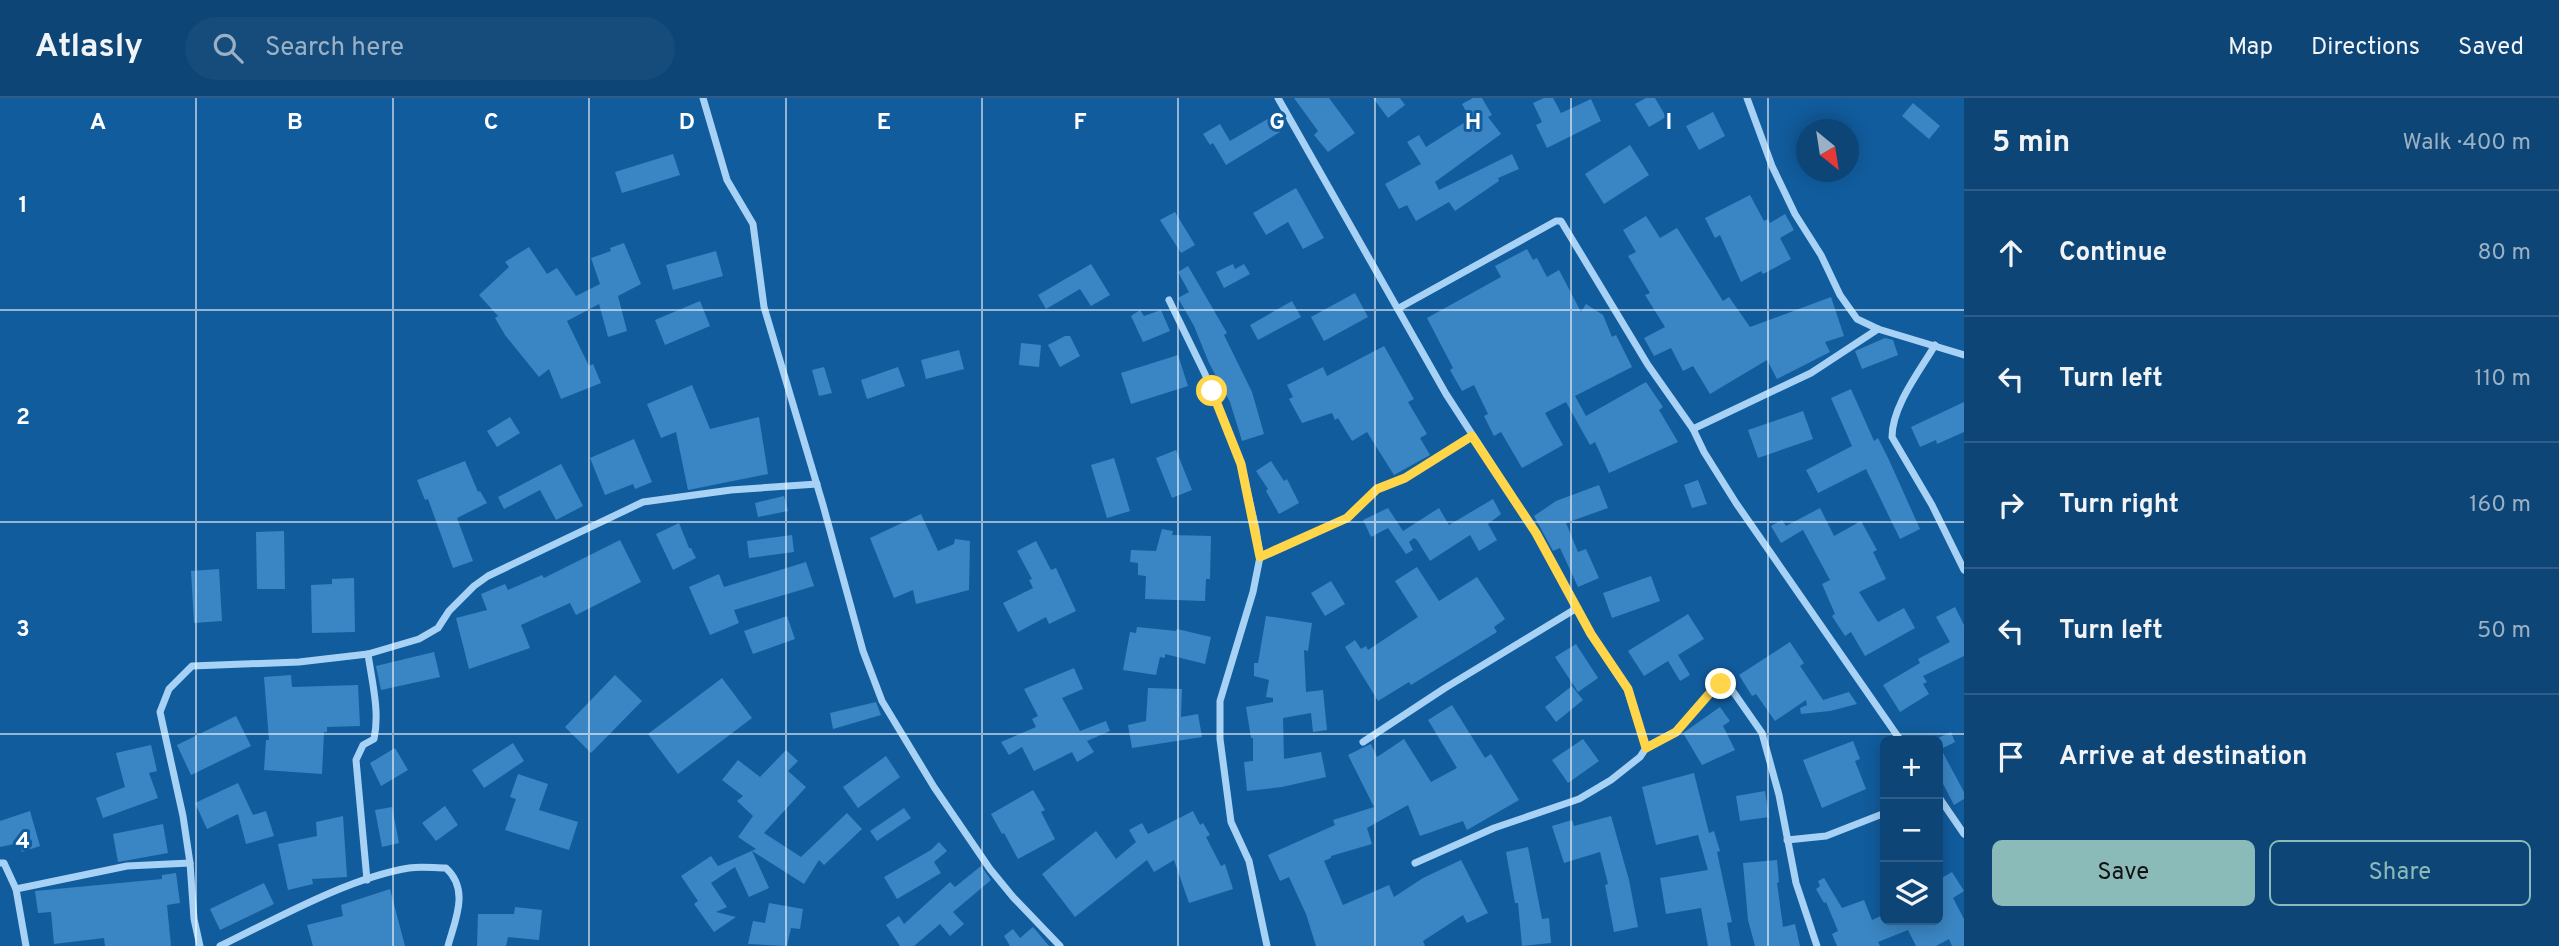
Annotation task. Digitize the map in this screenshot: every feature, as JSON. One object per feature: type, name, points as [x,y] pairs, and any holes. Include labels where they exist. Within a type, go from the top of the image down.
[{"type":"street","points":[[704,98],[727,180],[753,224],[764,307],[863,651],[882,701],[934,787],[990,869],[1060,946]]},
{"type":"street","points":[[1278,98],[1472,436],[1536,533],[1577,608],[1628,689],[1646,748]]},
{"type":"street","points":[[1748,98],[1772,166],[1795,214],[1821,255],[1840,295],[1857,319],[1878,329],[1964,355]]},
{"type":"street","points":[[1399,307],[1556,221],[1561,221],[1648,365],[1693,429],[1736,503],[1898,736]]},
{"type":"street","points":[[1169,300],[1205,374],[1241,464],[1260,557],[1254,592],[1220,701],[1220,739],[1231,822],[1249,861],[1267,946]]},
{"type":"street","points":[[1693,429],[1811,373],[1878,329]]},
{"type":"street","points":[[1935,345],[1899,405],[1892,424],[1892,437],[1932,505],[1964,570]]},
{"type":"street","points":[[1260,557],[1347,518],[1377,489],[1405,478],[1472,436]]},
{"type":"street","points":[[200,946],[194,919],[183,816],[160,712],[169,689],[192,666],[299,662],[368,654],[419,639],[438,628],[449,611],[488,576],[643,502],[731,490],[817,484]]},
{"type":"street","points":[[1363,743],[1445,688],[1577,608]]},
{"type":"street","points":[[367,880],[356,760],[363,745],[373,739],[376,730],[376,708],[368,654]]},
{"type":"street","points":[[1415,863],[1494,828],[1579,799],[1611,780],[1640,757],[1646,748],[1676,732],[1716,686],[1721,684],[1732,690],[1762,733],[1779,795],[1796,883],[1817,946]]},
{"type":"street","points":[[1940,799],[1964,834]]},
{"type":"street","points":[[1787,840],[1826,836],[1880,815]]},
{"type":"street","points":[[0,863],[4,863],[16,889],[26,946]]},
{"type":"street","points":[[16,889],[127,866],[190,863]]},
{"type":"street","points":[[220,946],[367,880],[409,868],[446,868],[456,877],[459,905],[448,946]]},
{"type":"building","points":[[1294,98],[1329,98],[1355,133],[1328,152],[1314,135],[1318,131]]},
{"type":"building","points":[[1373,98],[1400,98],[1405,105],[1388,118]]},
{"type":"building","points":[[1473,98],[1482,98],[1492,115],[1488,117],[1501,134],[1435,182],[1439,190],[1512,154],[1519,169],[1498,178],[1499,181],[1455,211],[1449,202],[1416,221],[1407,205],[1399,209],[1385,184],[1421,164],[1407,142],[1419,135],[1426,147],[1470,119],[1462,104]]},
{"type":"building","points":[[1544,98],[1553,98],[1561,113],[1591,99],[1601,121],[1547,148],[1536,125],[1542,122],[1533,103]]},
{"type":"building","points":[[1646,98],[1655,98],[1666,117],[1649,127],[1635,104]]},
{"type":"building","points":[[1913,103],[1940,126],[1929,139],[1902,116]]},
{"type":"building","points":[[1713,112],[1725,136],[1699,150],[1686,126]]},
{"type":"building","points":[[1271,117],[1280,132],[1226,165],[1213,143],[1210,145],[1203,134],[1220,124],[1230,141]]},
{"type":"building","points":[[1630,145],[1649,175],[1604,204],[1585,174]]},
{"type":"building","points":[[673,154],[680,175],[622,193],[615,172]]},
{"type":"building","points":[[1296,188],[1324,238],[1303,249],[1288,222],[1266,235],[1253,213]]},
{"type":"building","points":[[1750,195],[1764,221],[1768,219],[1770,223],[1785,214],[1794,230],[1780,238],[1791,259],[1741,282],[1720,235],[1715,238],[1705,218]]},
{"type":"building","points":[[1175,212],[1195,245],[1181,253],[1160,220]]},
{"type":"building","points":[[1646,216],[1660,238],[1677,228],[1723,301],[1729,297],[1750,327],[1831,297],[1844,336],[1825,342],[1830,352],[1777,379],[1767,360],[1710,394],[1693,366],[1683,371],[1671,348],[1654,356],[1644,338],[1665,327],[1645,295],[1650,293],[1628,256],[1636,252],[1623,230]]},
{"type":"building","points":[[624,243],[641,284],[618,296],[627,331],[608,337],[599,304],[567,321],[589,366],[593,364],[601,383],[561,399],[549,369],[539,377],[505,335],[495,318],[498,316],[479,295],[509,267],[505,262],[529,247],[547,274],[557,268],[576,296],[600,284],[591,258]]},
{"type":"building","points":[[1527,249],[1533,260],[1537,258],[1547,277],[1559,270],[1581,312],[1586,304],[1603,315],[1612,337],[1616,335],[1632,367],[1575,396],[1586,416],[1646,382],[1663,407],[1659,410],[1678,442],[1609,473],[1595,442],[1590,445],[1566,402],[1545,413],[1563,445],[1522,468],[1501,432],[1494,436],[1484,416],[1488,414],[1474,385],[1462,391],[1427,318],[1501,277],[1495,266]]},
{"type":"building","points":[[716,251],[723,276],[673,290],[666,265]]},
{"type":"building","points":[[1091,264],[1110,295],[1091,306],[1080,289],[1046,309],[1038,295]]},
{"type":"building","points":[[1233,264],[1235,269],[1244,264],[1250,274],[1224,288],[1216,272]]},
{"type":"building","points":[[1188,266],[1227,333],[1224,335],[1252,392],[1264,434],[1242,441],[1230,402],[1178,298],[1189,292],[1178,272]]},
{"type":"building","points":[[1355,293],[1368,317],[1324,341],[1311,317]]},
{"type":"building","points":[[700,301],[710,326],[665,345],[655,320]]},
{"type":"building","points":[[1292,301],[1301,317],[1258,340],[1250,325]]},
{"type":"building","points":[[1140,310],[1144,316],[1161,310],[1170,331],[1143,342],[1131,316]]},
{"type":"building","points":[[1070,336],[1080,356],[1060,367],[1048,345]]},
{"type":"building","points":[[1885,338],[1893,340],[1898,355],[1862,369],[1855,351]]},
{"type":"building","points":[[1021,343],[1041,345],[1039,367],[1019,365]]},
{"type":"building","points":[[1384,346],[1414,399],[1408,402],[1427,434],[1420,438],[1430,455],[1394,475],[1367,432],[1352,441],[1332,413],[1302,423],[1289,399],[1293,397],[1287,385],[1323,367],[1327,376]]},
{"type":"building","points":[[959,350],[964,369],[926,379],[921,360]]},
{"type":"building","points":[[1178,355],[1188,386],[1131,404],[1121,373]]},
{"type":"building","points":[[824,367],[832,393],[819,396],[812,370]]},
{"type":"building","points":[[898,367],[905,386],[867,399],[861,380]]},
{"type":"building","points":[[692,385],[710,429],[759,417],[768,474],[688,490],[676,432],[661,438],[647,404]]},
{"type":"building","points":[[1851,389],[1874,441],[1878,438],[1889,460],[1920,529],[1900,539],[1866,469],[1818,493],[1806,470],[1852,446],[1831,398]]},
{"type":"building","points":[[1964,402],[1964,432],[1937,444],[1936,440],[1920,447],[1911,427]]},
{"type":"building","points":[[1803,411],[1813,439],[1758,458],[1748,430]]},
{"type":"building","points":[[510,417],[520,433],[497,447],[487,431]]},
{"type":"building","points":[[634,439],[652,482],[635,489],[633,484],[605,495],[590,458]]},
{"type":"building","points":[[1176,450],[1192,490],[1172,498],[1156,458]]},
{"type":"building","points":[[1114,458],[1130,511],[1107,518],[1091,465]]},
{"type":"building","points":[[465,461],[478,492],[480,491],[487,503],[457,518],[473,561],[453,568],[428,499],[425,500],[417,480]]},
{"type":"building","points":[[1271,461],[1284,481],[1287,479],[1299,503],[1279,514],[1256,471]]},
{"type":"building","points":[[561,464],[583,506],[556,520],[540,490],[504,509],[498,497]]},
{"type":"building","points":[[1698,480],[1707,504],[1692,508],[1684,485]]},
{"type":"building","points":[[1599,485],[1608,508],[1566,523],[1578,552],[1586,549],[1599,578],[1578,587],[1560,548],[1553,551],[1534,516],[1556,501]]},
{"type":"building","points":[[784,496],[788,511],[758,517],[755,503]]},
{"type":"building","points":[[1493,499],[1501,514],[1488,524],[1497,540],[1479,551],[1470,535],[1430,561],[1414,538],[1409,542],[1413,550],[1406,554],[1388,528],[1371,537],[1363,520],[1388,508],[1403,531],[1439,508],[1449,525]]},
{"type":"building","points":[[1820,508],[1834,536],[1861,521],[1877,550],[1873,552],[1886,579],[1859,592],[1878,622],[1904,608],[1915,628],[1865,656],[1851,632],[1845,636],[1832,616],[1835,614],[1822,584],[1830,580],[1803,530],[1781,543],[1771,526],[1782,520],[1786,526]]},
{"type":"building","points":[[921,514],[938,551],[954,544],[955,539],[970,541],[969,590],[916,604],[913,590],[894,598],[870,538]]},
{"type":"building","points":[[679,523],[696,558],[673,570],[656,534]]},
{"type":"building","points":[[1162,529],[1173,531],[1172,535],[1211,536],[1210,579],[1206,579],[1205,601],[1145,599],[1146,576],[1138,575],[1138,563],[1130,562],[1131,550],[1156,551]]},
{"type":"building","points":[[284,531],[285,589],[257,589],[256,532]]},
{"type":"building","points":[[792,535],[794,552],[749,558],[747,541]]},
{"type":"building","points":[[620,540],[641,582],[576,615],[570,603],[521,625],[530,648],[469,669],[456,618],[487,610],[481,594],[505,584],[508,590],[542,575],[544,578]]},
{"type":"building","points":[[1036,541],[1051,570],[1056,568],[1076,611],[1049,624],[1046,617],[1018,632],[1003,603],[1033,588],[1029,580],[1032,579],[1017,551]]},
{"type":"building","points":[[806,562],[814,586],[734,610],[739,623],[710,635],[689,587],[719,574],[724,587]]},
{"type":"building","points":[[1417,567],[1439,601],[1477,577],[1505,619],[1494,627],[1497,632],[1411,685],[1409,682],[1378,701],[1345,647],[1355,640],[1361,649],[1366,646],[1368,650],[1418,617],[1395,581]]},
{"type":"building","points":[[219,569],[222,621],[194,623],[191,571]]},
{"type":"building","points":[[1651,576],[1660,601],[1612,618],[1603,593]]},
{"type":"building","points":[[354,578],[355,632],[312,633],[311,585],[332,584],[332,579]]},
{"type":"building","points":[[1331,581],[1345,604],[1325,616],[1311,593]]},
{"type":"building","points":[[1955,607],[1964,625],[1964,656],[1923,676],[1927,682],[1923,684],[1929,694],[1900,712],[1883,685],[1920,663],[1918,659],[1950,642],[1936,617]]},
{"type":"building","points":[[1688,614],[1704,639],[1678,655],[1690,675],[1680,681],[1668,661],[1644,676],[1628,651]]},
{"type":"building","points":[[787,616],[795,639],[753,654],[744,631]]},
{"type":"building","points":[[1266,616],[1312,623],[1308,651],[1304,650],[1306,692],[1323,690],[1327,730],[1313,732],[1311,713],[1283,718],[1284,759],[1321,752],[1326,777],[1282,787],[1247,791],[1244,762],[1253,761],[1253,738],[1246,707],[1273,702],[1273,698],[1266,697],[1269,680],[1254,676],[1254,663],[1258,663]]},
{"type":"building","points":[[1137,627],[1177,629],[1211,637],[1205,664],[1165,654],[1165,658],[1160,657],[1156,675],[1123,670],[1130,632],[1136,633]]},
{"type":"building","points":[[1790,642],[1804,663],[1800,666],[1823,700],[1849,692],[1857,704],[1830,711],[1801,714],[1800,708],[1807,705],[1806,700],[1775,721],[1756,694],[1752,696],[1739,675]]},
{"type":"building","points":[[1576,644],[1598,678],[1578,692],[1555,657]]},
{"type":"building","points":[[434,652],[440,677],[381,690],[376,666]]},
{"type":"building","points":[[1074,668],[1083,689],[1062,698],[1080,731],[1106,721],[1110,731],[1087,741],[1094,752],[1077,762],[1072,752],[1034,771],[1022,747],[1009,755],[1001,742],[1036,727],[1032,719],[1038,716],[1024,689]]},
{"type":"building","points":[[291,675],[292,687],[358,685],[360,726],[327,727],[327,732],[324,732],[322,774],[264,770],[266,740],[269,740],[264,677]]},
{"type":"building","points":[[615,675],[642,701],[591,753],[565,727]]},
{"type":"building","points":[[722,678],[752,718],[678,774],[648,734]]},
{"type":"building","points":[[1572,686],[1583,700],[1556,722],[1545,707]]},
{"type":"building","points":[[1148,688],[1182,689],[1181,717],[1198,714],[1202,737],[1132,748],[1128,725],[1146,721]]},
{"type":"building","points":[[876,702],[881,715],[833,729],[830,713]]},
{"type":"building","points":[[1452,705],[1485,758],[1491,754],[1519,800],[1467,830],[1463,821],[1420,836],[1408,805],[1367,828],[1372,844],[1331,856],[1324,861],[1343,905],[1389,885],[1394,897],[1423,878],[1461,860],[1488,913],[1467,923],[1463,915],[1423,941],[1425,946],[1316,946],[1306,914],[1289,877],[1280,881],[1268,855],[1335,825],[1333,820],[1374,807],[1348,755],[1362,748],[1371,744],[1377,757],[1404,739],[1431,782],[1457,768],[1428,720]]},
{"type":"building","points":[[1720,707],[1730,721],[1723,726],[1735,750],[1702,765],[1683,733]]},
{"type":"building","points":[[236,716],[251,746],[191,775],[177,745]]},
{"type":"building","points":[[1951,732],[1955,742],[1943,748],[1942,736]]},
{"type":"building","points":[[1583,739],[1599,761],[1568,783],[1552,760]]},
{"type":"building","points":[[1853,741],[1860,759],[1855,761],[1866,789],[1822,808],[1803,760]]},
{"type":"building","points":[[513,743],[524,761],[484,788],[472,770]]},
{"type":"building","points":[[151,745],[157,771],[149,773],[158,798],[103,818],[96,798],[125,787],[116,753]]},
{"type":"building","points":[[395,748],[408,770],[381,786],[370,763]]},
{"type":"building","points":[[786,750],[798,761],[788,771],[806,787],[764,833],[801,857],[847,813],[862,829],[824,865],[819,860],[804,884],[752,851],[769,888],[749,897],[735,867],[711,883],[727,907],[716,912],[736,917],[714,932],[694,904],[698,901],[681,876],[711,856],[718,866],[756,849],[738,837],[753,816],[737,801],[743,796],[722,780],[738,760],[760,777]]},
{"type":"building","points":[[1943,753],[1964,792],[1964,799],[1954,805],[1943,784]]},
{"type":"building","points":[[886,756],[900,777],[858,808],[843,787]]},
{"type":"building","points":[[1694,773],[1709,833],[1714,831],[1720,851],[1717,852],[1732,922],[1727,923],[1731,946],[1708,946],[1701,908],[1666,914],[1660,878],[1708,870],[1698,835],[1656,845],[1642,787]]},
{"type":"building","points":[[518,774],[548,784],[539,810],[578,822],[569,850],[505,830],[516,799],[510,797]]},
{"type":"building","points":[[238,783],[253,815],[266,811],[274,836],[246,844],[238,814],[207,829],[195,803]]},
{"type":"building","points":[[1033,790],[1045,810],[1041,812],[1055,839],[1018,859],[991,814]]},
{"type":"building","points":[[1765,791],[1769,817],[1740,821],[1736,796]]},
{"type":"building","points":[[445,806],[458,825],[436,841],[422,823]]},
{"type":"building","points":[[392,807],[399,843],[382,847],[375,810]]},
{"type":"building","points":[[904,808],[911,818],[877,841],[870,831]]},
{"type":"building","points":[[30,811],[40,846],[22,852],[19,843],[0,847],[0,821]]},
{"type":"building","points":[[1193,811],[1200,825],[1203,823],[1210,835],[1206,837],[1221,866],[1225,864],[1233,889],[1189,903],[1174,860],[1154,872],[1147,860],[1075,917],[1042,874],[1096,831],[1116,859],[1136,842],[1129,830],[1142,823],[1148,834]]},
{"type":"building","points":[[343,816],[347,877],[312,879],[313,884],[288,890],[278,844],[317,836],[316,822]]},
{"type":"building","points":[[1611,816],[1629,880],[1638,927],[1614,932],[1605,885],[1608,884],[1600,852],[1564,863],[1552,826],[1572,820],[1574,826]]},
{"type":"building","points":[[163,824],[168,853],[118,862],[113,834]]},
{"type":"building","points":[[939,842],[947,851],[934,862],[941,873],[897,899],[884,877],[931,850]]},
{"type":"building","points":[[1528,847],[1542,919],[1549,918],[1551,943],[1522,946],[1518,903],[1515,903],[1506,852]]},
{"type":"building","points":[[1777,860],[1783,927],[1795,924],[1800,946],[1755,946],[1748,920],[1743,863]]},
{"type":"building","points":[[981,866],[991,880],[953,912],[964,924],[950,936],[940,924],[914,946],[900,946],[886,925],[899,916],[904,924],[950,882],[955,887]]},
{"type":"building","points":[[1952,872],[1964,891],[1953,898],[1964,919],[1964,946],[1952,946],[1949,939],[1936,946],[1916,946],[1908,930],[1878,942],[1880,946],[1837,946],[1832,934],[1838,931],[1826,902],[1824,903],[1816,889],[1820,886],[1818,881],[1824,878],[1842,908],[1864,900],[1872,920],[1880,916],[1880,925],[1943,925],[1943,877]]},
{"type":"building","points":[[176,873],[180,903],[167,905],[171,946],[105,946],[104,938],[54,944],[51,912],[38,913],[35,891],[162,879],[162,875]]},
{"type":"building","points":[[264,883],[274,904],[220,930],[210,909]]},
{"type":"building","points":[[390,889],[405,946],[313,946],[307,925],[343,916],[341,905]]},
{"type":"building","points":[[769,903],[803,909],[800,929],[791,928],[787,946],[748,944],[753,921],[765,923]]},
{"type":"building","points":[[515,907],[542,910],[539,940],[508,937],[506,946],[477,946],[478,914],[514,914]]},
{"type":"building","points":[[1033,927],[1049,946],[1010,946],[1004,936],[1013,929],[1020,938]]},
{"type":"route","points":[[1212,391],[1241,464],[1260,557],[1347,518],[1377,489],[1405,478],[1472,436],[1536,533],[1591,634],[1628,689],[1646,748],[1676,732],[1716,686],[1721,684]]}]
